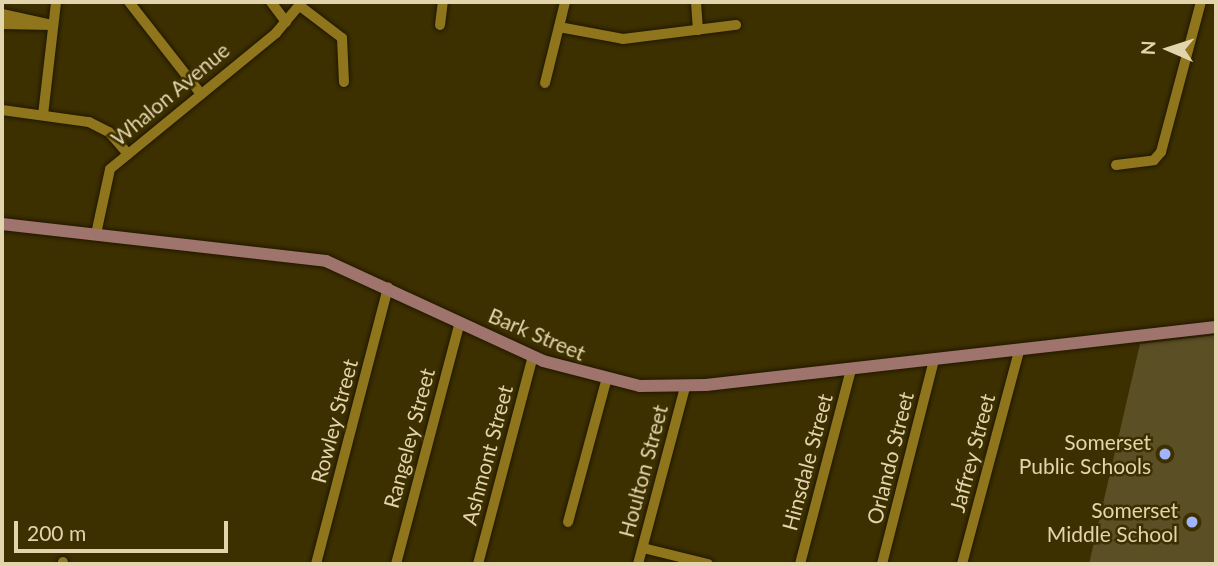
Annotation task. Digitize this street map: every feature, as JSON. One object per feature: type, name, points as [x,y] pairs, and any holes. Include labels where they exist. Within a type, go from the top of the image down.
[{"type":"main road","name":"Bark Street","points":[[2,224],[299,255],[388,287],[533,356],[606,381],[685,387],[1216,327]]},
{"type":"street","points":[[43,115],[56,2]]},
{"type":"street","points":[[129,2],[201,94]]},
{"type":"street","points":[[271,2],[286,22]]},
{"type":"street","points":[[440,25],[443,2]]},
{"type":"street","points":[[545,83],[565,2]]},
{"type":"street","points":[[696,2],[698,30]]},
{"type":"street","points":[[1116,165],[1154,160],[1161,152],[1201,2]]},
{"type":"street","points":[[301,4],[342,38],[344,82]]},
{"type":"street","name":"Whalon Avenue","points":[[96,234],[104,180],[128,153],[286,22],[301,4]]},
{"type":"street","points":[[2,13],[52,25]]},
{"type":"street","points":[[2,24],[52,25]]},
{"type":"street","points":[[559,27],[623,40],[736,25]]},
{"type":"street","points":[[2,110],[103,127],[128,153]]},
{"type":"street","name":"Rowley Street","points":[[316,564],[388,287]]},
{"type":"street","name":"Rangeley Street","points":[[396,564],[460,322]]},
{"type":"street","name":"Jaffrey Street","points":[[962,564],[1019,351]]},
{"type":"street","name":"Ashmont Street","points":[[478,564],[533,356]]},
{"type":"street","name":"Orlando Street","points":[[882,564],[934,360]]},
{"type":"street","name":"Hinsdale Street","points":[[800,564],[851,369]]},
{"type":"street","points":[[568,522],[606,381]]},
{"type":"street","name":"Houlton Street","points":[[638,564],[685,387]]},
{"type":"street","points":[[643,548],[708,564]]},
{"type":"shaded area","name":"Somerset Public Schools","points":[[1216,335],[1216,564],[1089,564],[1140,344]]},
{"type":"place","name":"Somerset Public Schools","points":[[1165,454]]},
{"type":"place","name":"Somerset Middle School","points":[[1192,522]]}]
